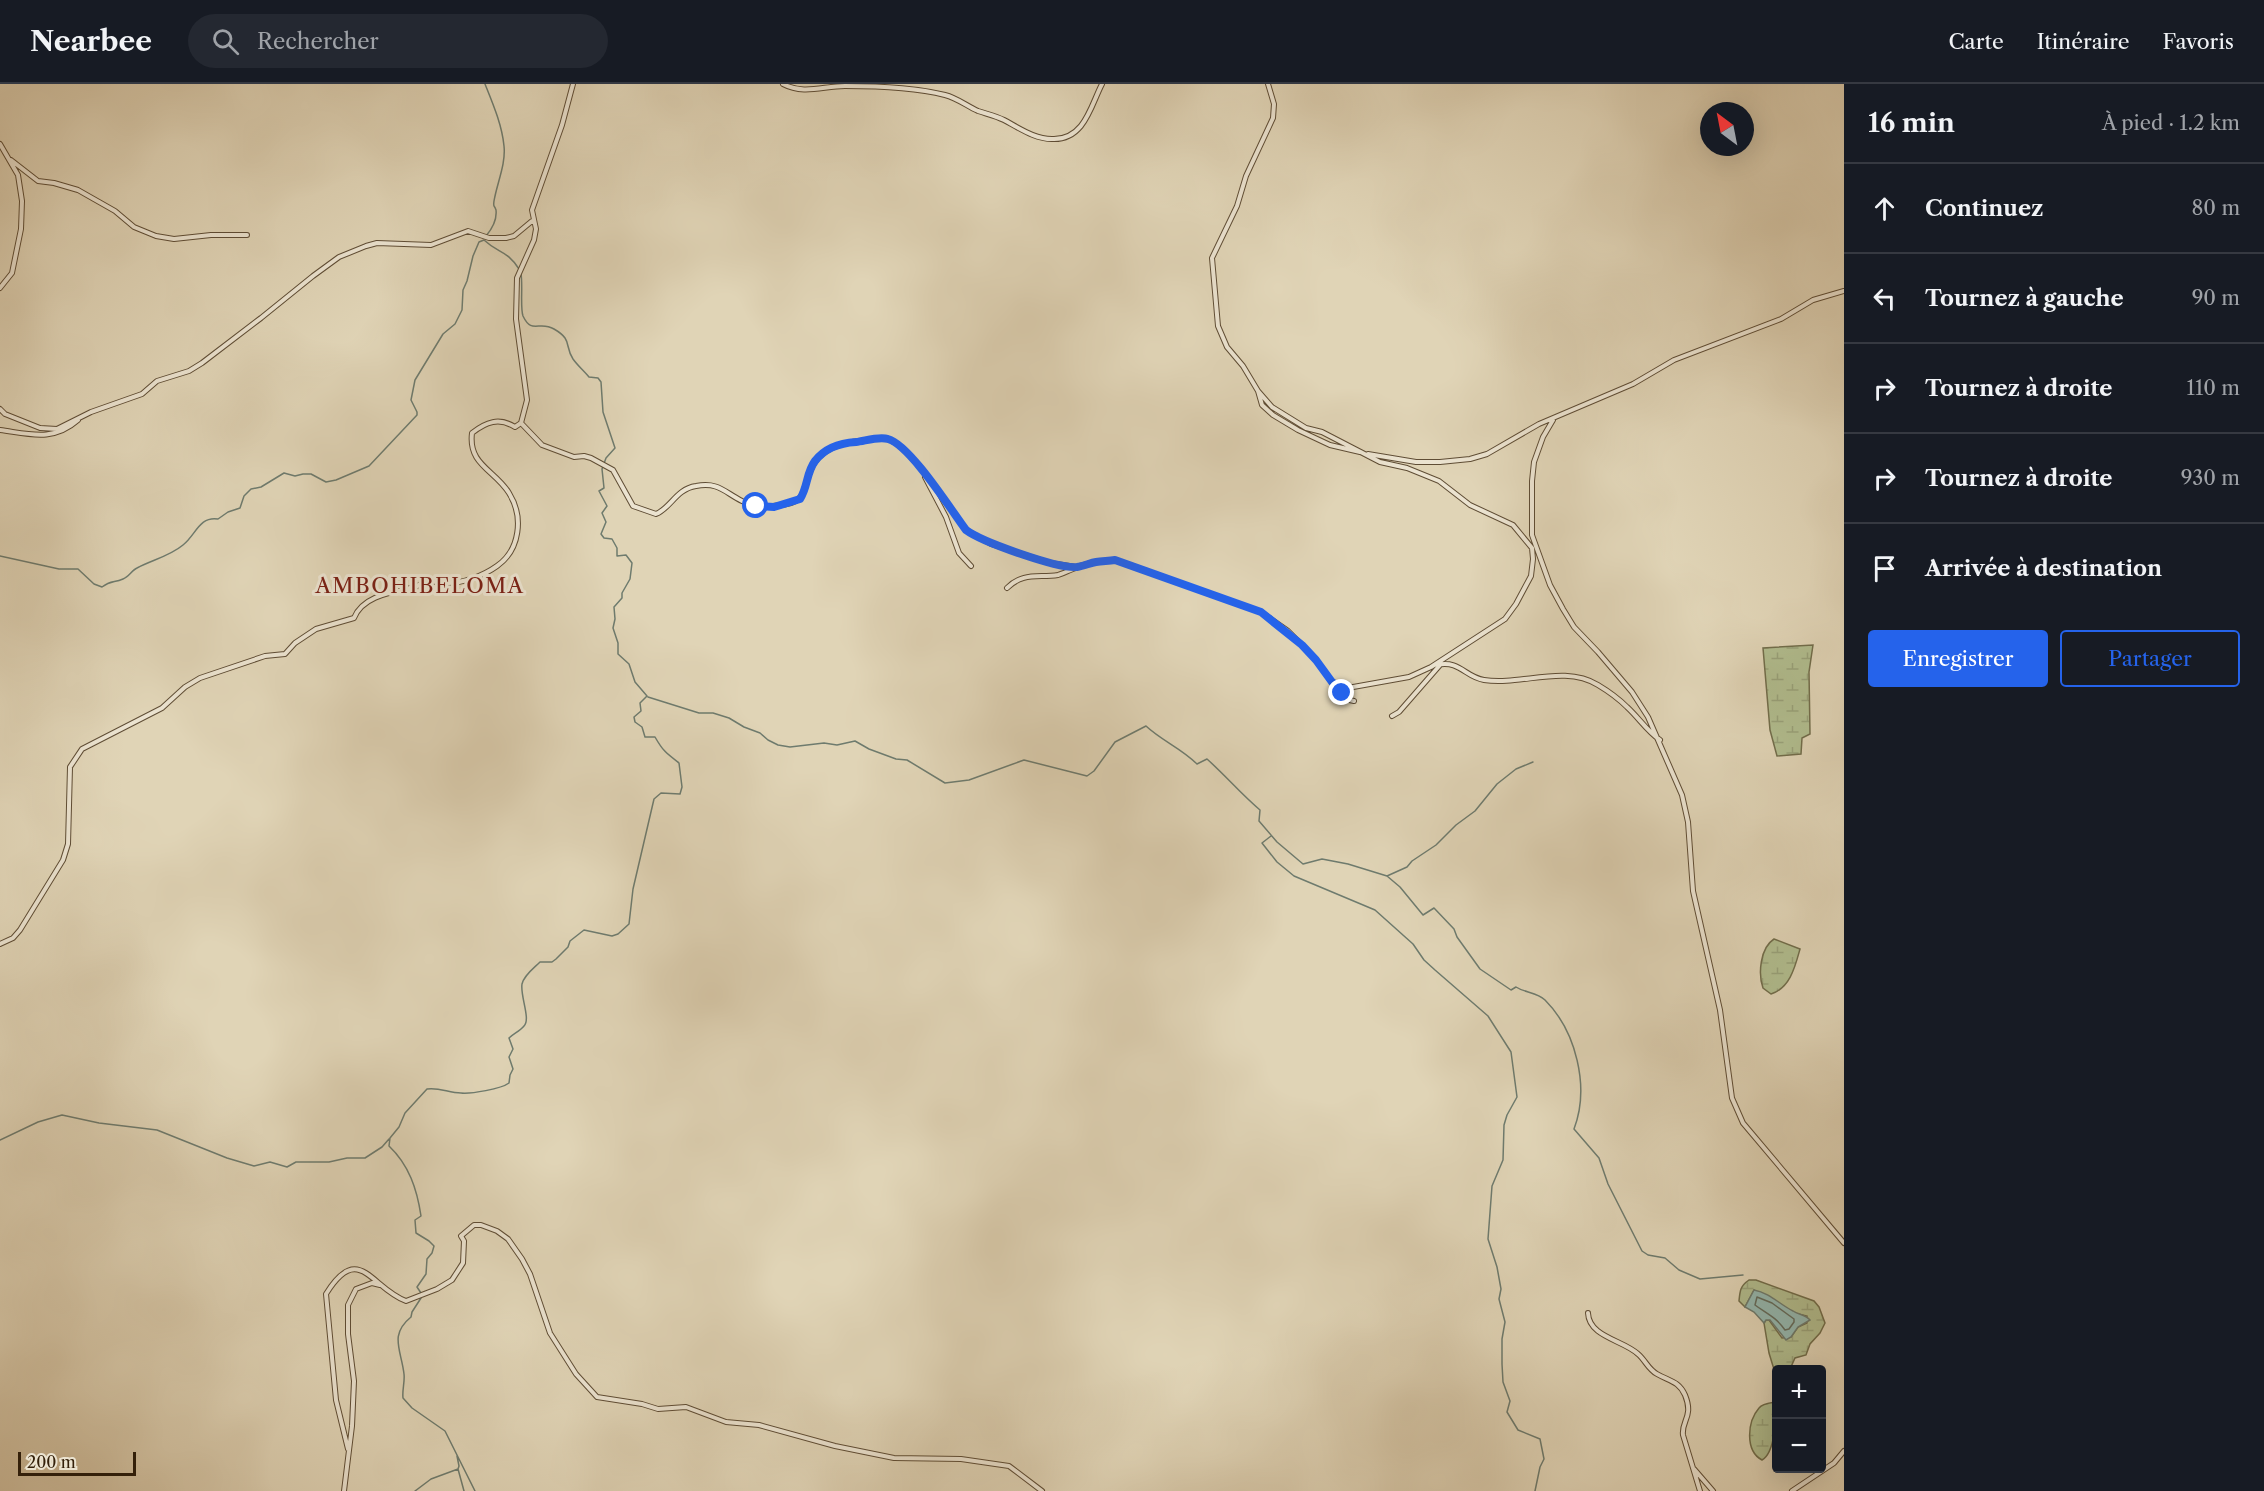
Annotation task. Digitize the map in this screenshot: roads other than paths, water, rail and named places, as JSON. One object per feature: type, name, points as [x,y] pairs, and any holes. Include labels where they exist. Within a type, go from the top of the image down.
[{"type":"street","points":[[0,944],[13,938],[20,930],[63,860],[68,844],[69,767],[82,749],[162,708],[185,687],[200,678],[265,656],[285,654],[295,643],[316,629],[354,618],[360,608],[376,597],[414,587],[427,581],[456,583],[482,576],[512,553],[518,535],[515,508],[508,492],[482,465],[474,453],[471,444],[472,433],[483,424],[497,421],[515,427],[521,423],[527,400],[516,320],[519,271],[534,240],[536,229],[532,210],[562,125],[573,84]]},
{"type":"street","points":[[783,84],[803,90],[868,86],[947,96],[980,112],[997,116],[1033,135],[1056,140],[1079,129],[1086,120],[1102,84]]},
{"type":"street","points":[[1268,84],[1274,104],[1273,118],[1246,176],[1237,206],[1212,258],[1221,337],[1258,391],[1272,407],[1289,418],[1380,462],[1407,468],[1439,481],[1470,505],[1514,525],[1532,549]]},
{"type":"street","points":[[0,144],[11,160],[21,188],[21,229],[12,273],[0,288]]},
{"type":"street","points":[[11,160],[38,181],[78,190],[115,211],[134,227],[156,236],[174,239],[211,234],[247,236]]},
{"type":"street","points":[[0,409],[5,414],[39,428],[57,429],[83,416],[142,394],[157,381],[189,371],[339,257],[377,243],[431,245],[468,231],[498,239],[514,236],[533,220]]},
{"type":"street","points":[[1258,391],[1262,405],[1273,415],[1330,445],[1416,462],[1470,459],[1503,447],[1534,427],[1596,398],[1633,384],[1674,360],[1781,319],[1813,300],[1844,291]]},
{"type":"street","points":[[0,430],[40,436],[69,428],[83,416]]},
{"type":"street","points":[[1553,419],[1543,437],[1534,462],[1532,481],[1534,542],[1550,585],[1574,627],[1632,692],[1648,717],[1682,795],[1688,822],[1693,891],[1720,1010],[1731,1090],[1737,1112],[1743,1123],[1844,1243]]},
{"type":"street","points":[[521,423],[542,445],[574,457],[591,458],[613,470],[633,506],[656,514],[661,512],[682,491],[694,486],[724,488],[742,501],[756,506],[774,507],[793,503],[804,493],[807,475],[824,452],[837,445],[887,438],[905,451],[966,530],[975,537],[1050,563],[1076,567]]},
{"type":"street","points":[[1534,427],[1542,431],[1543,437]]},
{"type":"street","points":[[923,473],[946,517],[959,553],[971,566]]},
{"type":"street","points":[[1431,667],[1505,619],[1531,576],[1534,542]]},
{"type":"street","points":[[1007,588],[1015,580],[1023,577],[1061,574],[1095,562],[1115,560],[1261,612],[1295,638],[1316,660],[1332,682],[1342,689],[1346,699],[1354,702]]},
{"type":"street","points":[[1342,689],[1409,676],[1440,664],[1459,667],[1473,677],[1484,680],[1511,681],[1567,676],[1588,680],[1627,706],[1647,730],[1660,741]]},
{"type":"street","points":[[1392,716],[1399,712],[1440,664]]},
{"type":"street","points":[[348,1449],[336,1400],[326,1294],[334,1281],[347,1270],[368,1273],[381,1285],[406,1301],[449,1282],[463,1263],[464,1241],[461,1236],[474,1225],[503,1235],[522,1259],[530,1274],[550,1333],[576,1374],[597,1397],[642,1404],[658,1409],[686,1407],[726,1422],[759,1425],[835,1446],[894,1458],[961,1460],[1009,1466],[1042,1491]]},
{"type":"street","points":[[344,1491],[352,1426],[354,1381],[348,1334],[348,1305],[354,1292],[362,1285],[372,1282],[381,1285]]},
{"type":"street","points":[[1588,1313],[1589,1320],[1605,1337],[1630,1347],[1641,1356],[1646,1366],[1679,1385],[1685,1394],[1689,1411],[1682,1430],[1700,1491]]},
{"type":"street","points":[[1792,1491],[1834,1463],[1844,1451]]},
{"type":"street","points":[[1692,1466],[1713,1491]]},
{"type":"water","points":[[1754,1290],[1770,1296],[1810,1320],[1798,1327],[1786,1340],[1770,1320],[1764,1323],[1754,1312],[1745,1307]]},
{"type":"waterway","points":[[485,84],[499,122],[504,153],[503,167],[494,201],[496,217],[486,236]]},
{"type":"waterway","points":[[484,240],[511,258],[519,269]]},
{"type":"waterway","points":[[0,556],[59,569],[78,569],[94,584],[102,587],[125,578],[135,569],[178,549],[206,520],[218,519],[240,508],[244,496],[251,489],[261,487],[284,473],[295,476],[311,474],[326,482],[369,466],[417,415],[411,400],[415,380],[443,334],[455,324],[462,310],[463,290],[473,256],[479,242],[484,240]]},
{"type":"waterway","points":[[421,1293],[417,1287],[426,1274],[427,1259],[434,1246],[416,1233],[415,1220],[421,1216],[417,1196],[407,1169],[389,1146],[390,1138],[399,1127],[405,1113],[427,1089],[472,1093],[509,1083],[513,1069],[509,1057],[513,1049],[509,1038],[526,1023],[522,989],[525,978],[540,962],[552,962],[556,959],[568,947],[570,941],[584,930],[612,936],[618,934],[629,924],[633,889],[654,799],[661,793],[680,794],[682,787],[679,763],[665,752],[655,737],[645,737],[642,727],[635,722],[634,717],[641,711],[640,703],[647,696],[635,682],[629,664],[618,654],[618,643],[613,628],[614,607],[622,598],[622,593],[630,579],[632,563],[626,555],[617,556],[617,548],[612,539],[604,538],[601,534],[606,522],[602,513],[607,506],[599,491],[604,488],[602,469],[606,458],[615,448],[603,412],[601,382],[598,378],[589,377],[577,364],[570,354],[564,336],[549,327],[533,326],[526,322],[522,312],[521,274]]},
{"type":"waterway","points":[[648,697],[699,713],[713,713],[729,718],[760,733],[778,745],[790,747],[824,743],[837,745],[855,741],[896,759],[907,760],[945,783],[969,780],[1024,760],[1087,776],[1094,771],[1115,742],[1146,726],[1197,764],[1207,759],[1260,810],[1259,821],[1277,842],[1303,864],[1322,859],[1387,876],[1407,867],[1436,845],[1456,825],[1475,811],[1497,784],[1516,769],[1533,762]]},
{"type":"waterway","points":[[1271,836],[1262,843],[1277,862],[1294,876],[1375,910],[1413,944],[1424,960],[1488,1016],[1511,1052],[1517,1097],[1504,1125],[1503,1160],[1492,1186],[1488,1239],[1497,1267],[1501,1289],[1499,1299],[1505,1322],[1502,1364],[1503,1382],[1510,1401],[1507,1412],[1518,1430],[1540,1439],[1544,1459],[1535,1491]]},
{"type":"waterway","points":[[1387,876],[1400,887],[1423,915],[1434,908],[1454,929],[1457,937],[1480,969],[1511,990],[1516,987],[1542,997],[1556,1013],[1572,1043],[1580,1078],[1579,1113],[1574,1129],[1599,1158],[1608,1184],[1642,1251],[1648,1255],[1665,1258],[1679,1270],[1700,1279],[1743,1275]]},
{"type":"waterway","points":[[0,1140],[38,1122],[62,1115],[99,1123],[157,1130],[227,1158],[254,1166],[270,1162],[287,1167],[296,1162],[329,1162],[347,1158],[365,1158],[382,1147],[389,1139]]},
{"type":"waterway","points":[[421,1298],[398,1336],[404,1374],[403,1398],[412,1408],[445,1431],[475,1491]]},
{"type":"waterway","points":[[415,1491],[431,1479],[458,1469],[457,1456]]},
{"type":"waterway","points":[[458,1469],[464,1491]]},
{"type":"district","name":"AMBOHIBELOMA","points":[[420,586]]}]
